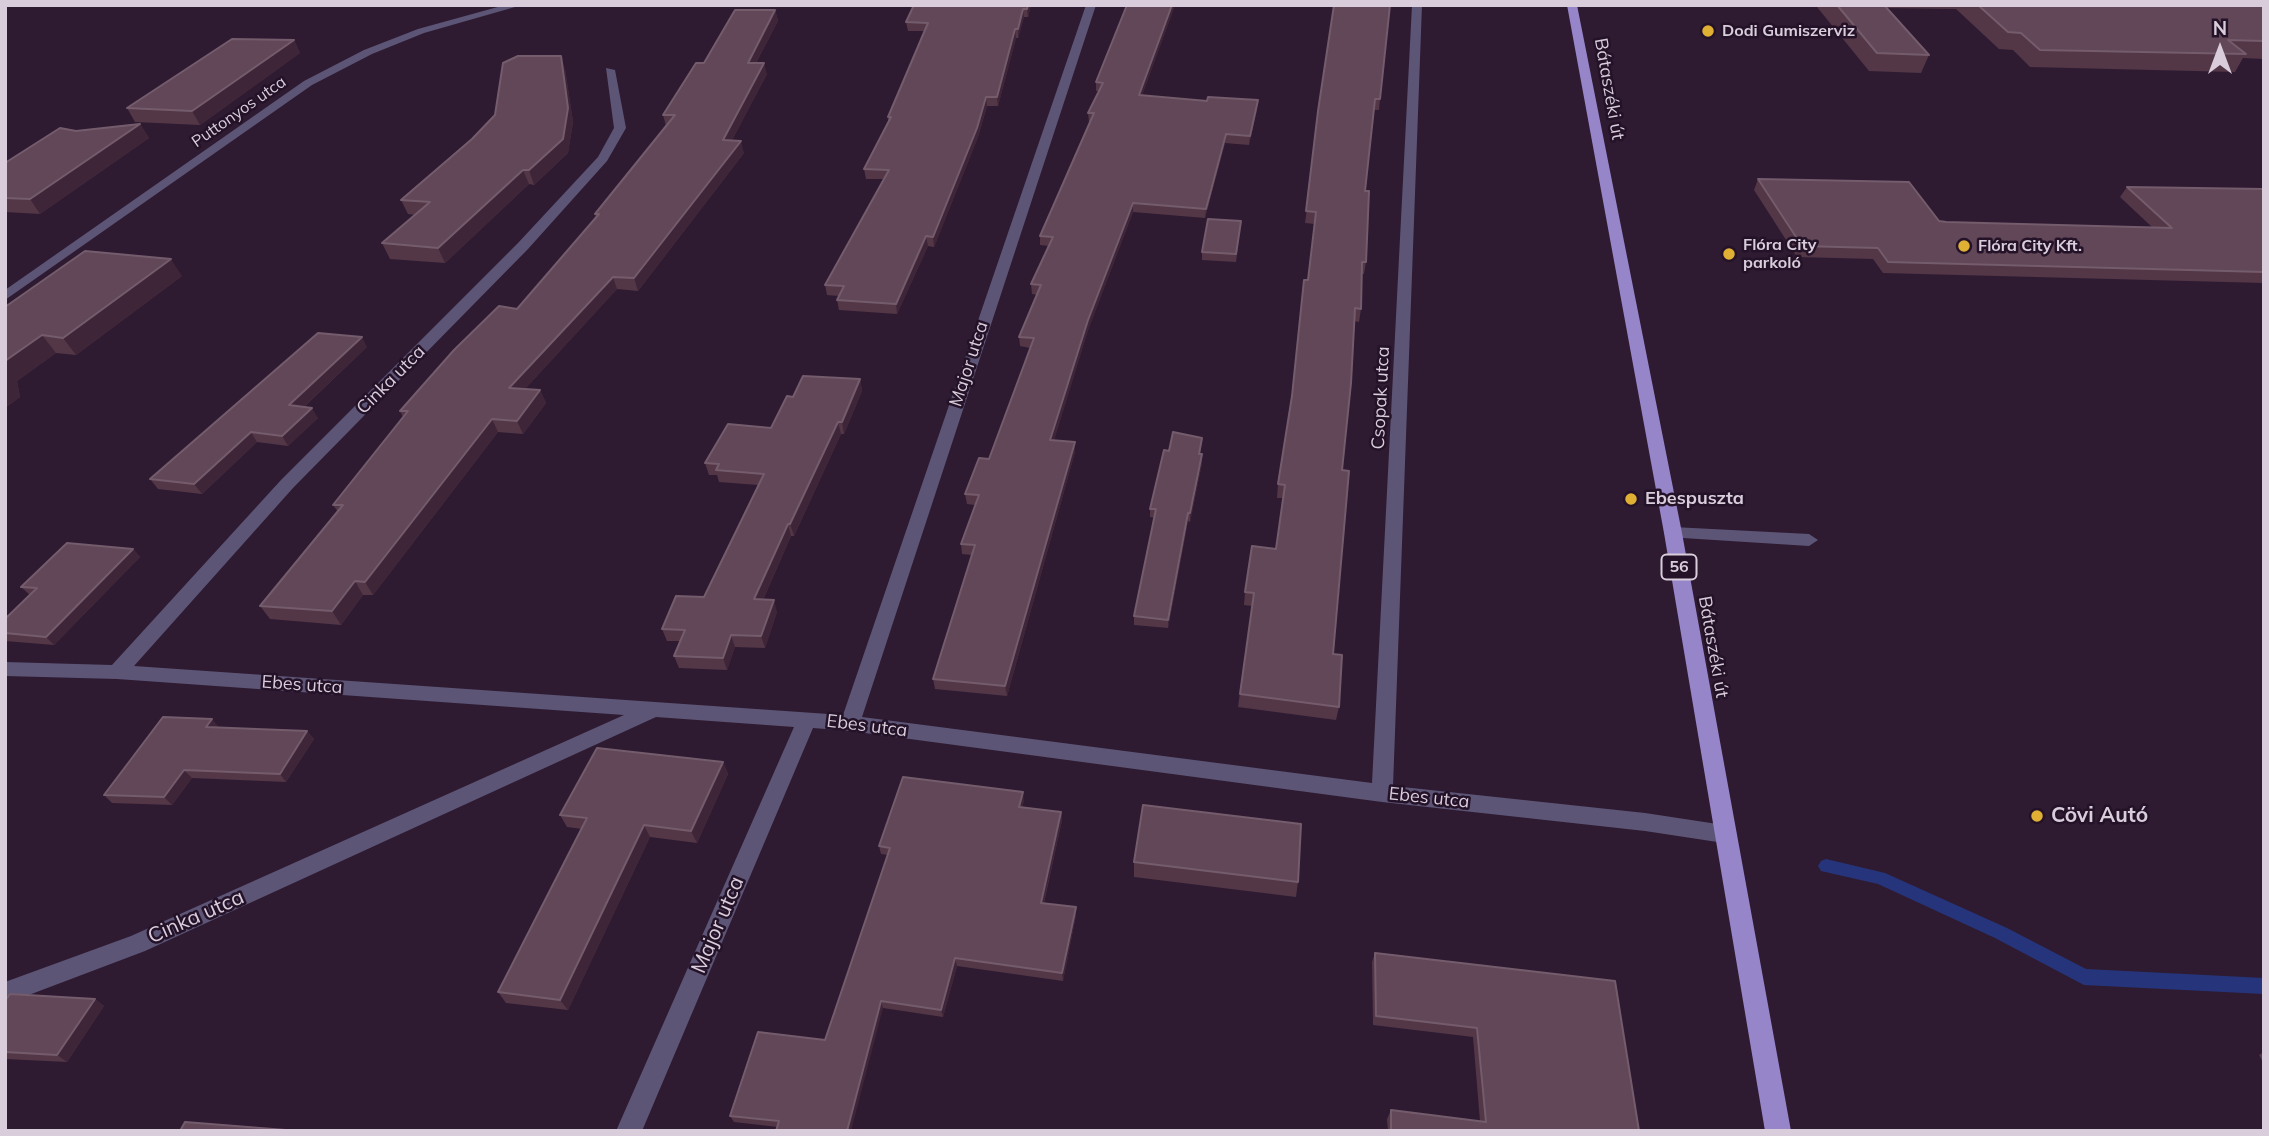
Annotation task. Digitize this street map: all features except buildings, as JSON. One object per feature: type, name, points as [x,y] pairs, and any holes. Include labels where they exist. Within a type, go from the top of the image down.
[{"type":"main road","name":"Bátaszéki út","points":[[1572,5],[1673,533],[1778,1131]]},
{"type":"street","name":"Puttonyos utca","points":[[5,296],[308,83],[368,52],[421,31],[517,5]]},
{"type":"street","name":"Major utca","points":[[850,723],[1091,5]]},
{"type":"street","name":"Csopak utca","points":[[1382,793],[1418,5]]},
{"type":"street","name":"Cinka utca","points":[[117,672],[287,484],[523,246],[603,159],[620,128],[610,70]]},
{"type":"street","points":[[1673,533],[1809,540]]},
{"type":"street","name":"Ebes utca","points":[[5,669],[117,672],[850,723],[1382,793],[1645,822],[1724,834]]},
{"type":"street","name":"Cinka utca","points":[[5,993],[137,944],[652,711]]},
{"type":"street","name":"Major utca","points":[[629,1131],[807,719]]},
{"type":"waterway","points":[[1826,866],[1880,878],[2001,933],[2084,977],[2264,986]]},
{"type":"place","name":"Dodi Gumiszerviz","points":[[1708,31]]},
{"type":"place","name":"Flóra City Kft.","points":[[1964,246]]},
{"type":"place","name":"Flóra City parkoló","points":[[1729,254]]},
{"type":"place","name":"Ebespuszta","points":[[1631,499]]},
{"type":"place","name":"Cövi Autó","points":[[2037,816]]}]
